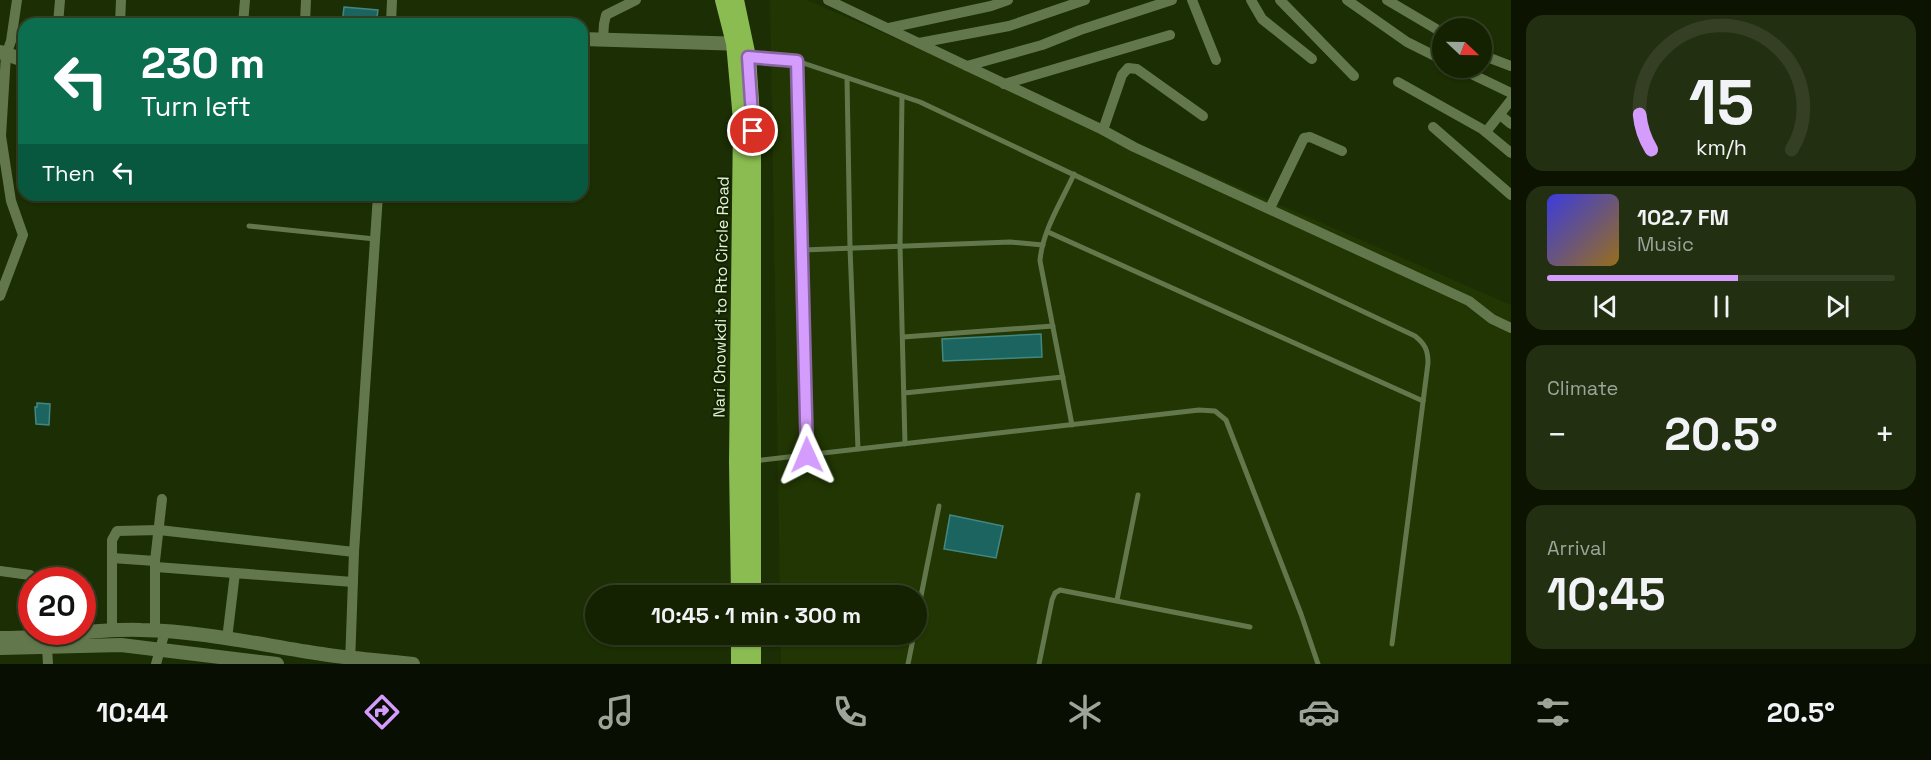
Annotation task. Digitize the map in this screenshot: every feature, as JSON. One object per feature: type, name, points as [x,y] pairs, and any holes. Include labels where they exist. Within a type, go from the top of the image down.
[{"type":"highway","name":"Nari Chowkdi to Rto Circle Road","points":[[723,0],[741,51],[746,461],[740,585]]},
{"type":"highway","points":[[736,0],[741,51]]},
{"type":"highway","points":[[746,461],[752,585]]},
{"type":"highway","points":[[739,645],[739,664]]},
{"type":"highway","points":[[753,645],[753,664]]},
{"type":"street","points":[[0,296],[23,235],[11,201],[1,136],[3,53],[11,41],[17,0]]},
{"type":"street","points":[[58,18],[60,0]]},
{"type":"street","points":[[120,18],[121,0]]},
{"type":"street","points":[[244,18],[245,0]]},
{"type":"street","points":[[305,18],[306,0]]},
{"type":"street","points":[[391,18],[392,0]]},
{"type":"street","points":[[603,39],[606,15],[636,0]]},
{"type":"street","points":[[828,0],[1103,130],[1134,147],[1469,301],[1492,319],[1511,328]]},
{"type":"street","points":[[889,28],[991,6],[1008,0]]},
{"type":"street","points":[[919,43],[1010,26],[1085,0]]},
{"type":"street","points":[[967,66],[1042,45],[1172,0]]},
{"type":"street","points":[[1192,0],[1216,60]]},
{"type":"street","points":[[1251,0],[1262,19],[1312,59]]},
{"type":"street","points":[[1280,0],[1354,76]]},
{"type":"street","points":[[1347,0],[1407,42],[1432,54]]},
{"type":"street","points":[[1387,0],[1432,27]]},
{"type":"street","points":[[1004,84],[1170,35]]},
{"type":"street","points":[[588,39],[741,51]]},
{"type":"street","points":[[3,53],[18,58]]},
{"type":"street","points":[[1492,59],[1511,66]]},
{"type":"street","points":[[1103,130],[1122,75],[1128,68],[1137,69],[1203,116]]},
{"type":"street","points":[[1480,78],[1511,93]]},
{"type":"street","points":[[1398,82],[1486,132],[1511,153]]},
{"type":"street","points":[[1486,132],[1511,100]]},
{"type":"street","points":[[1500,115],[1511,124]]},
{"type":"street","points":[[1433,127],[1511,195]]},
{"type":"street","points":[[1270,208],[1304,138],[1310,137],[1342,151]]},
{"type":"street","points":[[350,660],[354,552],[378,201]]},
{"type":"street","points":[[156,664],[160,631],[155,564],[162,499]]},
{"type":"street","points":[[112,630],[112,540],[117,531],[159,530],[354,552]]},
{"type":"street","points":[[112,558],[235,573],[353,582]]},
{"type":"street","points":[[0,571],[18,573]]},
{"type":"street","points":[[227,639],[235,573]]},
{"type":"street","points":[[96,633],[112,630],[160,631],[227,639],[350,660],[413,664]]},
{"type":"street","points":[[0,638],[18,641]]},
{"type":"street","points":[[0,648],[30,645]]},
{"type":"street","points":[[40,645],[48,664]]},
{"type":"street","points":[[96,645],[277,664]]},
{"type":"lane","points":[[741,51],[797,61],[931,107],[1415,336],[1424,343],[1428,353],[1423,401],[1392,644]]},
{"type":"lane","points":[[797,61],[807,455]]},
{"type":"lane","points":[[847,78],[850,248],[858,449]]},
{"type":"lane","points":[[902,96],[900,246],[905,444]]},
{"type":"lane","points":[[1072,425],[1040,261],[1042,245],[1047,232],[1074,174]]},
{"type":"lane","points":[[249,226],[375,239]]},
{"type":"lane","points":[[1047,232],[1423,401]]},
{"type":"lane","points":[[802,250],[1010,242],[1042,245]]},
{"type":"lane","points":[[903,337],[1053,326]]},
{"type":"lane","points":[[904,393],[1063,377]]},
{"type":"lane","points":[[746,461],[1199,410],[1215,411],[1226,420],[1297,603],[1318,664]]},
{"type":"lane","points":[[1118,600],[1138,495]]},
{"type":"lane","points":[[923,585],[939,506]]},
{"type":"lane","points":[[1039,664],[1055,593],[1060,590],[1250,627]]},
{"type":"lane","points":[[908,664],[912,645]]},
{"type":"shaded area","points":[[770,0],[807,0],[1511,305],[1511,664],[781,664],[781,645],[927,645],[927,585],[780,585]]},
{"type":"building","points":[[344,7],[378,10],[377,18],[343,18]]},
{"type":"building","points":[[1041,334],[1042,357],[943,361],[942,339]]},
{"type":"building","points":[[37,403],[50,404],[49,425],[36,424],[35,407]]},
{"type":"building","points":[[950,515],[1003,526],[996,558],[944,549]]},
{"type":"route","points":[[753,131],[748,57],[797,61],[807,455]]}]
